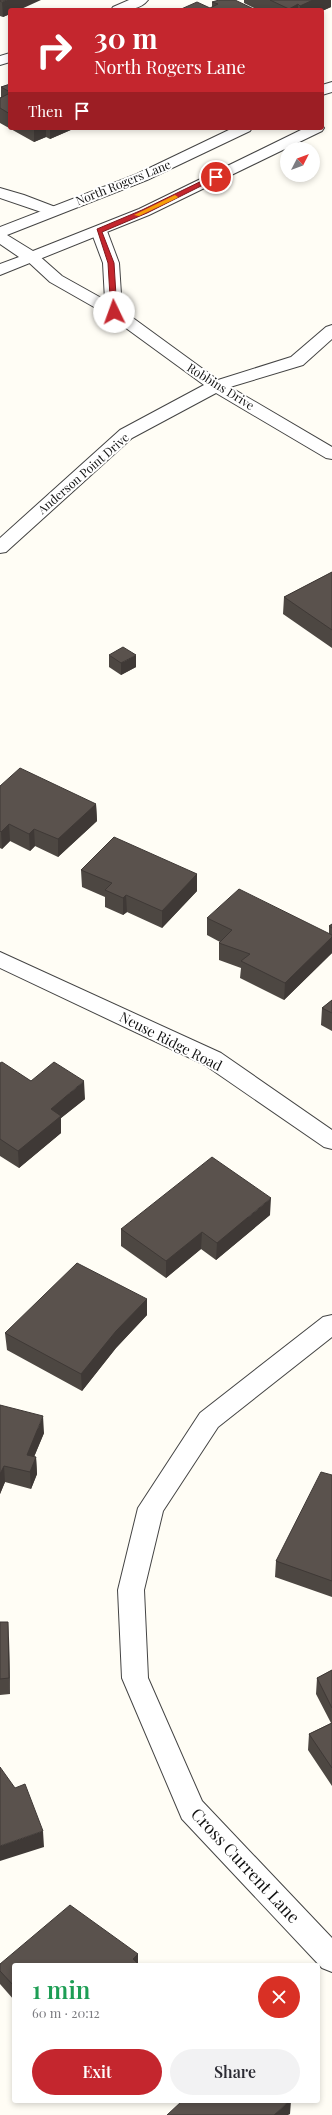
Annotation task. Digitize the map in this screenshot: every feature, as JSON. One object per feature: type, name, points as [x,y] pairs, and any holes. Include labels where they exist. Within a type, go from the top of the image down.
[{"type":"street","points":[[123,8],[141,0]]},
{"type":"street","name":"North Rogers Lane","points":[[0,232],[53,210],[142,177],[241,130]]},
{"type":"street","points":[[0,270],[144,212],[312,130]]},
{"type":"street","points":[[0,193],[53,210]]},
{"type":"street","points":[[99,231],[111,263],[114,312]]},
{"type":"street","name":"Robbins Drive","points":[[0,237],[31,257],[56,280],[114,312],[216,386],[332,454]]},
{"type":"street","name":"Anderson Point Drive","points":[[0,548],[126,434],[216,386],[297,361],[332,330]]},
{"type":"street","name":"Neuse Ridge Road","points":[[0,958],[213,1059],[332,1141]]},
{"type":"street","name":"Cross Current Lane","points":[[332,1324],[209,1420],[151,1508],[131,1590],[135,1678],[192,1810],[332,1958]]},
{"type":"building","points":[[219,0],[235,0],[252,8],[210,8],[218,4],[212,2]]},
{"type":"building","points":[[270,0],[313,0],[300,6],[298,4],[291,8],[287,8]]},
{"type":"building","points":[[197,2],[210,8],[184,8]]},
{"type":"building","points":[[8,85],[8,91],[1,87]]},
{"type":"building","points":[[8,94],[8,113],[0,108],[0,98]]},
{"type":"building","points":[[332,572],[332,630],[284,597]]},
{"type":"building","points":[[123,647],[136,655],[121,663],[109,655]]},
{"type":"building","points":[[20,768],[96,804],[58,839],[34,829],[29,834],[9,824],[1,832],[0,786]]},
{"type":"building","points":[[114,837],[197,874],[162,911],[126,895],[123,898],[105,890],[112,883],[81,870]]},
{"type":"building","points":[[239,889],[332,935],[332,937],[285,983],[241,961],[250,954],[219,943],[232,930],[207,918]]},
{"type":"building","points":[[332,1000],[332,1013],[322,1008]]},
{"type":"building","points":[[2,1062],[31,1081],[54,1062],[84,1081],[51,1109],[61,1116],[18,1151],[0,1139],[0,1063]]},
{"type":"building","points":[[212,1157],[271,1198],[217,1243],[202,1232],[166,1261],[121,1229]]},
{"type":"building","points":[[77,1263],[147,1299],[116,1331],[81,1374],[5,1333]]},
{"type":"building","points":[[0,1405],[43,1416],[27,1455],[36,1457],[30,1472],[4,1466],[0,1474]]},
{"type":"building","points":[[321,1472],[332,1475],[332,1581],[276,1561]]},
{"type":"building","points":[[0,1622],[8,1622],[9,1678],[0,1679]]},
{"type":"building","points":[[332,1670],[332,1708],[317,1678]]},
{"type":"building","points":[[332,1723],[332,1768],[309,1734]]},
{"type":"building","points":[[0,1767],[15,1788],[25,1784],[43,1831],[0,1846]]},
{"type":"building","points":[[70,1905],[138,1954],[133,1959],[137,1963],[12,1963],[12,1984],[0,1971],[0,1964]]},
{"type":"building","points":[[180,2103],[287,2103],[274,2115],[167,2115]]},
{"type":"slow traffic","points":[[137,215],[175,197]]},
{"type":"route","points":[[114,312],[111,263],[99,231],[144,212],[216,177]]}]
